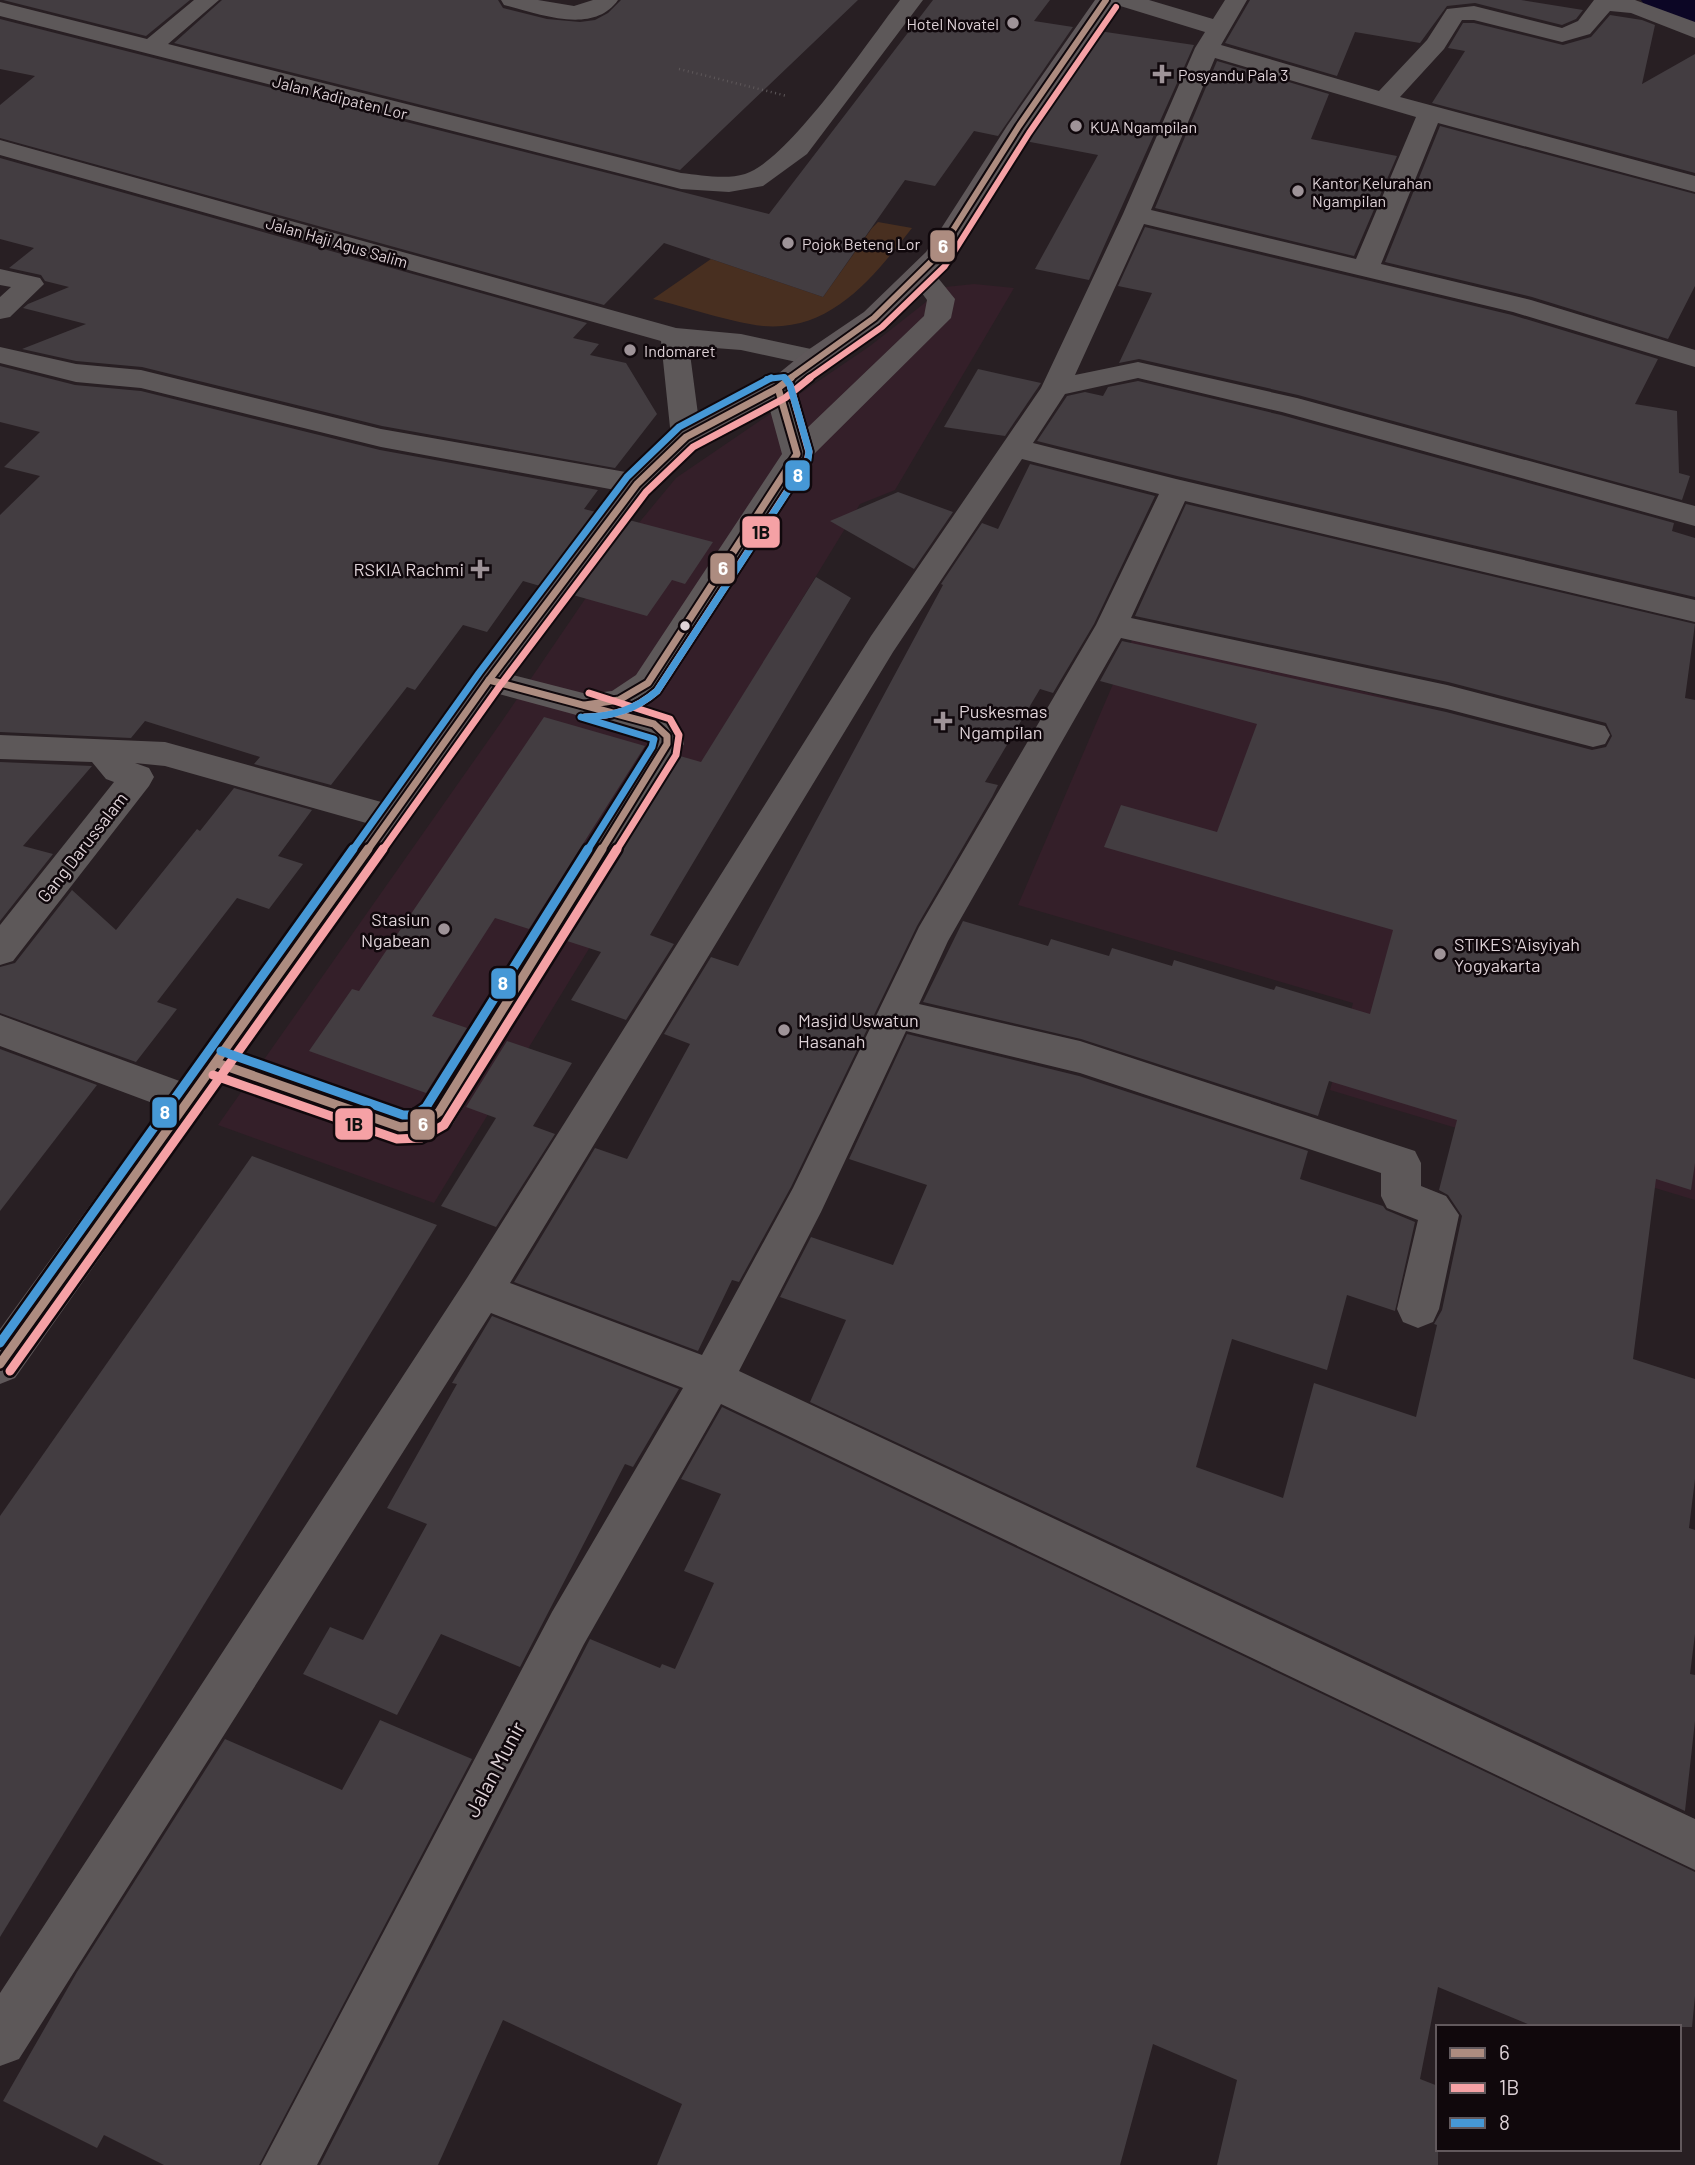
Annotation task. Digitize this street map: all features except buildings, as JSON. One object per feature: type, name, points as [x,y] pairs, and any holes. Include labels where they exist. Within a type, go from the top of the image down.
[{"type":"main road","points":[[0,1364],[488,680],[637,484],[687,437],[778,388],[815,358],[874,318],[921,274],[936,257],[1019,126],[1106,0]]},
{"type":"street","points":[[150,48],[208,0]]},
{"type":"street","points":[[512,0],[582,14],[594,11],[607,0]]},
{"type":"street","name":"Jalan Kadipaten Lor","points":[[0,9],[681,181],[729,184],[754,181],[798,149],[912,0]]},
{"type":"street","points":[[1125,0],[1213,38],[1384,100],[1695,184]]},
{"type":"street","points":[[0,2040],[482,1291],[882,644],[1055,388],[1136,214],[1213,38],[1236,0]]},
{"type":"street","points":[[1384,100],[1436,44],[1455,14],[1474,13],[1562,35],[1572,35],[1592,24],[1603,4],[1616,2],[1641,8],[1695,31]]},
{"type":"street","points":[[1365,270],[1430,113]]},
{"type":"street","name":"Jalan Haji Agus Salim","points":[[0,147],[674,336],[741,342],[815,358]]},
{"type":"street","points":[[1136,214],[1521,306],[1695,359]]},
{"type":"street","points":[[585,705],[622,702],[636,695],[648,683],[797,454],[937,318],[941,299],[921,274]]},
{"type":"street","points":[[0,277],[31,284],[0,311]]},
{"type":"street","points":[[674,336],[687,437]]},
{"type":"street","points":[[0,355],[76,373],[141,379],[382,438],[637,484]]},
{"type":"street","points":[[1055,388],[1138,370],[1287,404],[1695,516]]},
{"type":"street","points":[[778,388],[797,454]]},
{"type":"street","points":[[1016,448],[1176,489],[1695,611]]},
{"type":"street","name":"Jalan Munir","points":[[288,2165],[568,1628],[712,1379],[807,1199],[932,937],[1112,625],[1176,489]]},
{"type":"street","points":[[1112,625],[1447,697],[1593,735]]},
{"type":"street","points":[[217,1063],[400,1127],[411,1129],[431,1121],[439,1112],[664,752],[667,736],[663,729],[488,680]]},
{"type":"street","points":[[0,747],[27,751],[140,750],[165,754],[391,817]]},
{"type":"street","name":"Gang Darussalam","points":[[0,951],[137,777],[118,770],[102,751]]},
{"type":"street","points":[[897,1014],[1080,1057],[1401,1163],[1401,1196],[1432,1208],[1439,1215],[1418,1309]]},
{"type":"street","points":[[0,1030],[190,1101]]},
{"type":"street","points":[[482,1291],[712,1379],[1695,1845]]},
{"type":"path","points":[[679,69],[831,107]]},
{"type":"shaded area","points":[[878,222],[912,228],[866,282],[830,310],[810,320],[788,325],[763,326],[653,299],[711,259],[823,297]]},
{"type":"shaded area","points":[[974,284],[1014,288],[895,490],[860,504],[434,1203],[218,1125],[502,721],[628,536],[676,478],[870,346],[945,287]]},
{"type":"shaded area","name":"STIKES 'Aisyiyah Yogyakarta","points":[[1135,633],[1622,758],[1695,810],[1695,1200],[1330,1090],[1353,1003],[1018,905]]},
{"type":"waterway","points":[[1671,0],[1695,11]]},
{"type":"transit line","name":"6","points":[[0,1364],[489,680],[637,484],[686,437],[778,388],[815,358],[874,318],[936,257],[1019,126],[1106,0]]},
{"type":"transit line","name":"1B","points":[[10,1371],[499,687],[646,492],[693,447],[785,398],[822,368],[882,327],[945,266],[1029,133],[1116,7]]},
{"type":"transit line","name":"8","points":[[0,1343],[479,673],[627,477],[679,427],[772,377],[784,377],[790,385],[809,451],[808,460],[657,691],[641,704],[624,712],[585,717]]},
{"type":"transit line","name":"1B","points":[[585,717],[624,712],[641,704],[657,691],[807,461],[809,452],[790,385]]},
{"type":"transit line","name":"6","points":[[585,705],[619,700],[634,694],[648,683],[797,454],[778,388]]},
{"type":"transit line","name":"6","points":[[217,1063],[400,1127],[422,1125],[439,1112],[667,744],[667,736],[654,724],[489,680]]},
{"type":"transit line","name":"1B","points":[[213,1075],[397,1139],[421,1138],[444,1125],[676,755],[679,735],[670,719],[589,693]]},
{"type":"transit line","name":"8","points":[[221,1051],[403,1115],[414,1115],[426,1107],[652,747],[654,739],[581,717]]},
{"type":"place","name":"Hotel Novatel","points":[[1013,23]]},
{"type":"place","name":"Posyandu Pala 3","points":[[1162,74]]},
{"type":"place","name":"KUA Ngampilan","points":[[1076,126]]},
{"type":"place","name":"Kantor Kelurahan Ngampilan","points":[[1298,191]]},
{"type":"place","name":"Pojok Beteng Lor","points":[[788,243]]},
{"type":"place","name":"Indomaret","points":[[630,350]]},
{"type":"place","name":"RSKIA Rachmi","points":[[480,569]]},
{"type":"place","name":"Puskesmas Ngampilan","points":[[943,721]]},
{"type":"place","name":"Stasiun Ngabean","points":[[444,929]]},
{"type":"place","name":"STIKES 'Aisyiyah Yogyakarta","points":[[1440,954]]},
{"type":"place","name":"Masjid Uswatun Hasanah","points":[[784,1030]]}]
